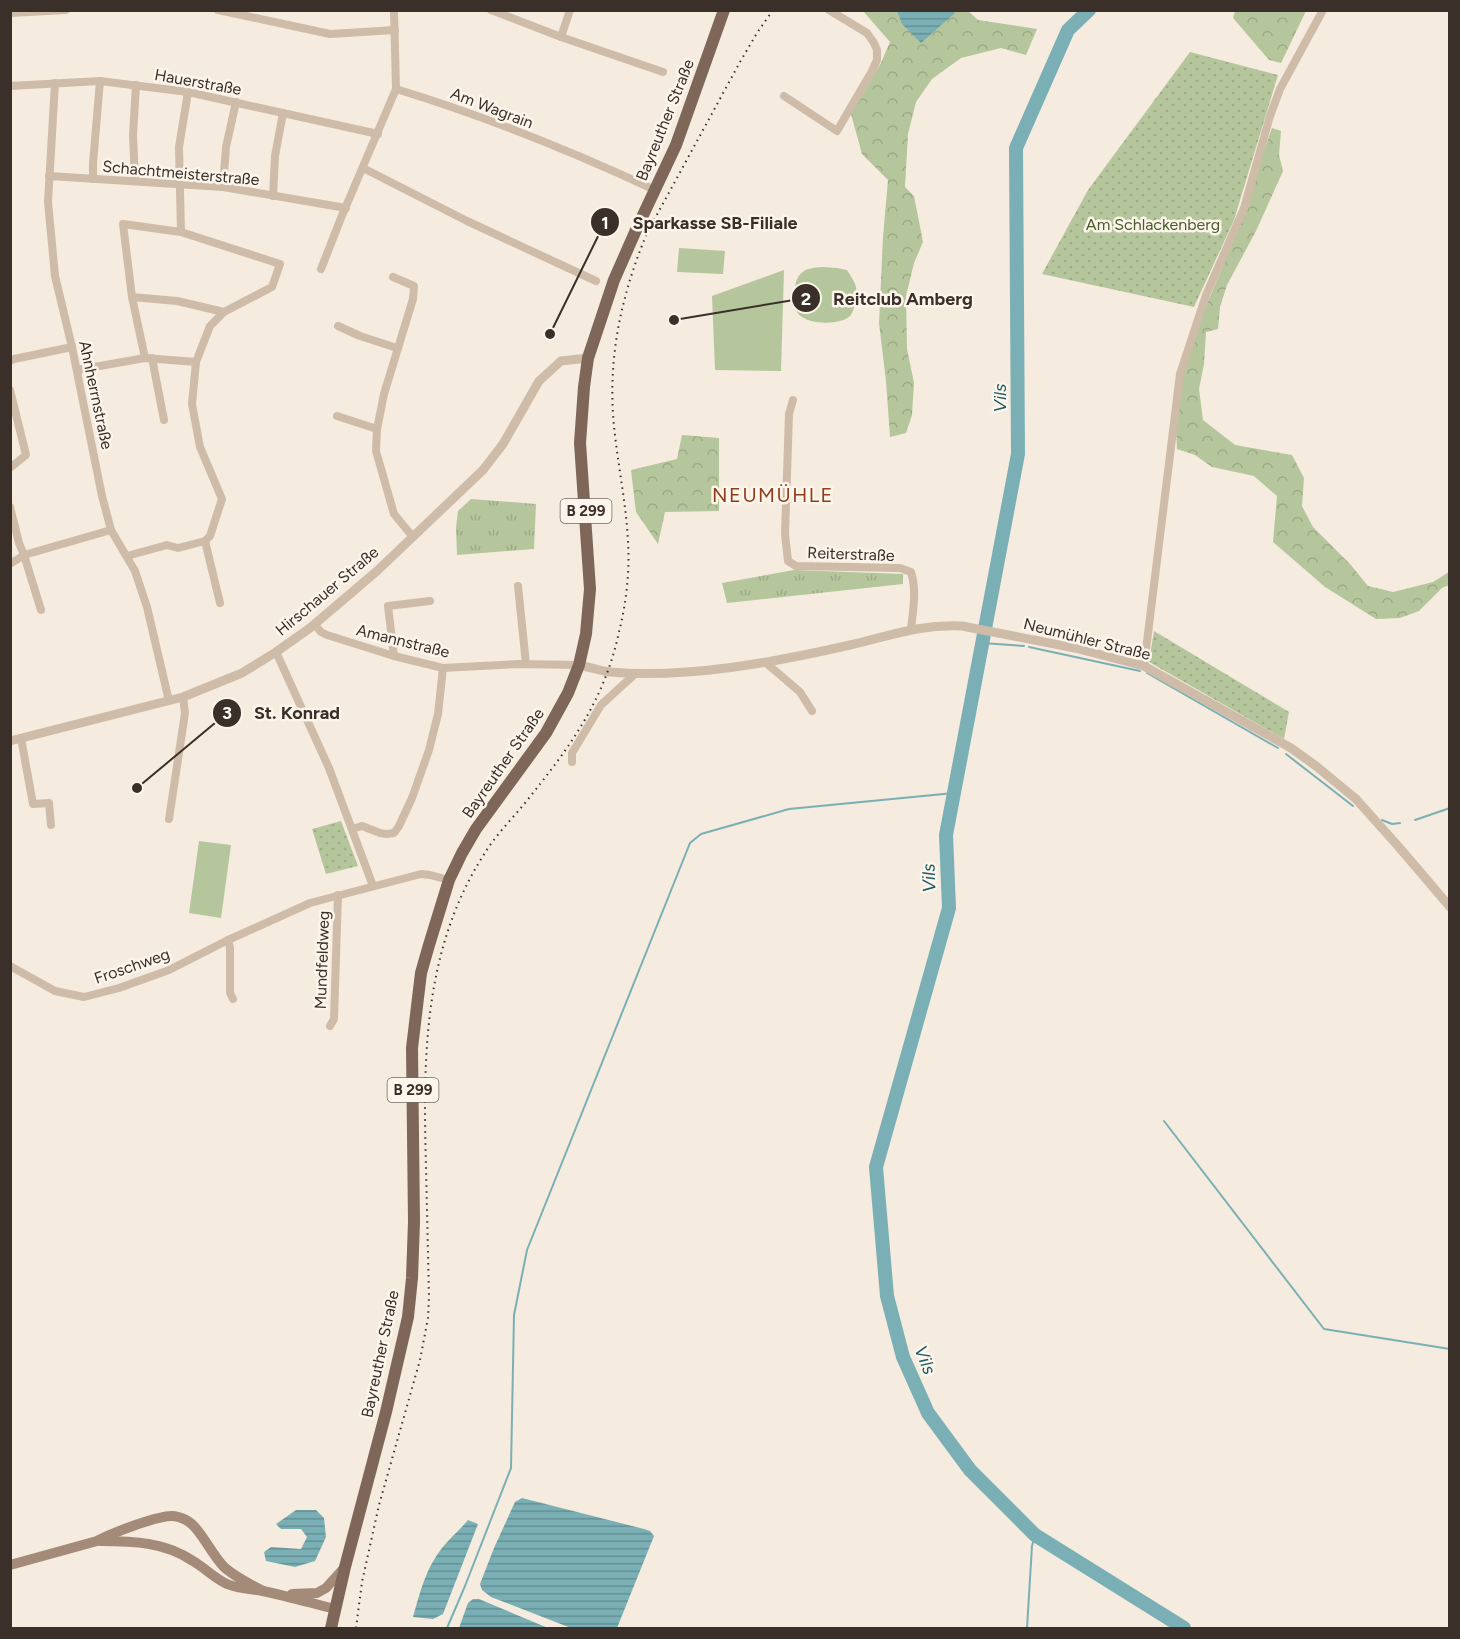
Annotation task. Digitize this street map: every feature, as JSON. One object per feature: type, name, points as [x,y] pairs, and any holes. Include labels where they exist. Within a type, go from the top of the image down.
[{"type":"main road","name":"Bayreuther Straße","points":[[331,1629],[408,1317],[414,1222],[412,1048],[422,973],[449,880],[476,829],[546,733],[568,693],[579,665],[586,634],[590,589],[580,443],[588,358],[614,280],[676,145],[724,10]]},
{"type":"main road","points":[[10,1564],[61,1551],[171,1516],[188,1521],[223,1566],[240,1579],[263,1591]]},
{"type":"main road","points":[[97,1540],[130,1541],[166,1547],[193,1560],[226,1583],[242,1589],[263,1591],[335,1608]]},
{"type":"main road","points":[[277,1595],[316,1593],[334,1580],[345,1567]]},
{"type":"street","points":[[10,13],[66,10]]},
{"type":"street","points":[[218,10],[330,34],[395,30]]},
{"type":"street","points":[[321,269],[396,89],[394,10]]},
{"type":"street","points":[[490,10],[663,72]]},
{"type":"street","points":[[561,37],[570,10]]},
{"type":"street","points":[[784,96],[837,130],[872,71],[877,60],[874,43],[867,33],[830,10]]},
{"type":"street","points":[[1144,666],[1180,374],[1206,295],[1244,208],[1280,89],[1323,10]]},
{"type":"street","points":[[93,179],[100,81]]},
{"type":"street","name":"Hauerstraße","points":[[10,86],[100,81],[136,85],[188,92],[378,134]]},
{"type":"street","name":"Ahnherrnstraße","points":[[55,83],[48,202],[55,276],[111,530],[135,572],[147,607],[169,701]]},
{"type":"street","points":[[135,181],[133,135],[136,85]]},
{"type":"street","name":"Am Wagrain","points":[[396,89],[501,125],[655,190]]},
{"type":"street","points":[[181,232],[179,147],[188,92]]},
{"type":"street","points":[[223,187],[226,147],[236,102]]},
{"type":"street","points":[[273,196],[274,156],[283,113]]},
{"type":"street","points":[[363,168],[467,221],[596,281]]},
{"type":"street","name":"Schachtmeisterstraße","points":[[50,176],[223,187],[346,208]]},
{"type":"street","points":[[127,556],[167,545],[178,548],[204,541],[210,536],[222,499],[200,447],[192,404],[196,362],[210,326],[224,312],[272,287],[280,264],[181,232],[123,224],[132,297],[164,420]]},
{"type":"street","points":[[393,277],[414,286],[413,299],[384,394],[376,429],[376,451],[394,514],[413,537]]},
{"type":"street","points":[[132,297],[177,301],[224,312]]},
{"type":"street","points":[[338,326],[397,348]]},
{"type":"street","points":[[10,362],[14,359],[72,347]]},
{"type":"street","points":[[77,370],[149,358],[196,362]]},
{"type":"street","name":"Hirschauer Straße","points":[[10,741],[183,697],[242,673],[276,652],[315,625],[483,470],[503,444],[539,381],[561,361],[588,358]]},
{"type":"street","points":[[10,390],[26,455],[10,468]]},
{"type":"street","name":"Reiterstraße","points":[[793,400],[789,414],[785,523],[788,561],[796,566],[900,568],[911,572],[915,584],[915,602],[911,629]]},
{"type":"street","points":[[337,416],[376,429]]},
{"type":"street","points":[[10,507],[18,543],[41,610]]},
{"type":"street","points":[[10,564],[24,555],[111,530]]},
{"type":"street","points":[[204,541],[220,603]]},
{"type":"street","points":[[518,586],[526,664]]},
{"type":"street","points":[[394,656],[388,606],[430,601]]},
{"type":"street","name":"Amannstraße","points":[[315,625],[327,635],[394,656],[443,668],[526,664],[579,665]]},
{"type":"street","name":"Neumühler Straße","points":[[579,665],[608,671],[636,673],[669,673],[724,668],[799,657],[911,629],[962,626],[1075,648],[1144,666],[1291,748],[1316,766],[1356,800],[1449,907]]},
{"type":"street","points":[[276,652],[329,768],[373,886]]},
{"type":"street","points":[[765,662],[800,692],[812,711]]},
{"type":"street","points":[[352,829],[362,826],[387,834],[394,833],[399,826],[412,798],[429,750],[438,714],[443,668]]},
{"type":"street","points":[[572,762],[572,753],[602,705],[636,673]]},
{"type":"street","points":[[169,819],[185,713],[183,697]]},
{"type":"street","points":[[21,738],[33,804],[49,802],[51,825]]},
{"type":"street","name":"Froschweg","points":[[10,966],[55,991],[84,997],[119,988],[169,970],[310,903],[421,874],[449,880]]},
{"type":"street","name":"Mundfeldweg","points":[[330,1026],[334,1019],[338,896]]},
{"type":"street","points":[[228,940],[230,993],[233,999]]},
{"type":"green space","points":[[1235,10],[1306,11],[1281,63],[1269,60],[1233,18]]},
{"type":"green space","points":[[863,11],[968,11],[978,20],[1037,29],[1026,55],[1001,48],[961,58],[932,79],[916,102],[908,134],[905,187],[914,196],[923,242],[914,263],[906,296],[907,349],[914,383],[912,415],[906,433],[890,437],[879,323],[888,180],[862,154],[851,114],[881,63],[890,42]]},
{"type":"green space","name":"Am Schlackenberg","points":[[1190,52],[1278,75],[1234,220],[1194,307],[1042,274],[1088,190]]},
{"type":"green space","points":[[1272,128],[1281,131],[1279,155],[1283,171],[1256,231],[1227,285],[1220,307],[1218,329],[1206,332],[1204,364],[1199,389],[1203,420],[1235,445],[1292,455],[1304,478],[1302,506],[1313,527],[1350,564],[1368,586],[1393,592],[1433,582],[1449,572],[1449,585],[1442,588],[1419,611],[1400,618],[1376,619],[1325,587],[1273,542],[1277,496],[1254,476],[1212,467],[1195,455],[1177,449],[1176,427],[1181,386],[1191,342],[1245,213]]},
{"type":"green space","points":[[679,248],[725,251],[723,274],[677,272]]},
{"type":"green space","points":[[822,267],[847,270],[855,283],[855,305],[851,315],[846,319],[814,322],[800,315],[796,310],[794,296],[798,277],[808,269]]},
{"type":"green space","points":[[784,270],[781,371],[715,370],[712,296]]},
{"type":"green space","points":[[682,435],[719,438],[719,511],[665,512],[658,544],[636,512],[631,470],[677,459]]},
{"type":"green space","points":[[471,499],[536,504],[534,549],[457,555],[458,511]]},
{"type":"green space","points":[[794,570],[903,574],[903,584],[727,603],[722,583]]},
{"type":"green space","points":[[1154,631],[1289,712],[1284,739],[1149,662]]},
{"type":"green space","points":[[341,821],[358,866],[326,874],[312,829]]},
{"type":"green space","points":[[199,841],[231,845],[221,918],[189,913]]},
{"type":"water","points":[[897,11],[952,11],[955,13],[921,43],[902,24]]},
{"type":"water","points":[[522,1498],[644,1529],[650,1531],[654,1536],[617,1628],[571,1628],[491,1597],[482,1590],[480,1584],[494,1548],[515,1502]]},
{"type":"water","points":[[296,1510],[316,1510],[324,1518],[326,1537],[315,1561],[295,1567],[266,1561],[264,1552],[271,1547],[301,1549],[307,1537],[301,1529],[281,1529],[276,1524]]},
{"type":"water","points":[[468,1520],[478,1524],[443,1614],[433,1619],[413,1617],[432,1564],[442,1548]]},
{"type":"water","points":[[473,1599],[479,1599],[548,1628],[459,1628],[468,1603]]},
{"type":"waterway","name":"Vils","points":[[1089,10],[1068,30],[1016,148],[1018,454],[946,835],[949,908],[876,1167],[887,1296],[903,1357],[928,1413],[970,1470],[1035,1535],[1184,1628]]},
{"type":"waterway","points":[[982,643],[1024,646]]},
{"type":"waterway","points":[[1029,647],[1140,671]]},
{"type":"waterway","points":[[1147,673],[1278,748]]},
{"type":"waterway","points":[[1286,754],[1353,806]]},
{"type":"waterway","points":[[447,1628],[511,1468],[514,1315],[527,1250],[690,843],[701,834],[789,809],[954,793]]},
{"type":"waterway","points":[[1415,820],[1450,808]]},
{"type":"waterway","points":[[1382,820],[1392,824],[1400,823]]},
{"type":"waterway","points":[[1164,1121],[1324,1329],[1450,1349]]},
{"type":"waterway","points":[[1027,1628],[1032,1546],[1035,1535]]},
{"type":"railway","points":[[356,1628],[362,1582],[379,1505],[420,1360],[428,1318],[425,1127],[427,1046],[431,1007],[448,929],[463,892],[483,856],[570,743],[604,681],[619,632],[627,588],[627,526],[614,430],[612,390],[616,344],[625,299],[647,233],[740,62],[773,10]]},
{"type":"place","name":"Reitclub Amberg","points":[[674,320]]},
{"type":"place","name":"Sparkasse SB-Filiale","points":[[550,334]]},
{"type":"place","name":"St. Konrad","points":[[137,788]]},
{"type":"district","name":"NEUMÜHLE","points":[[773,495]]}]
